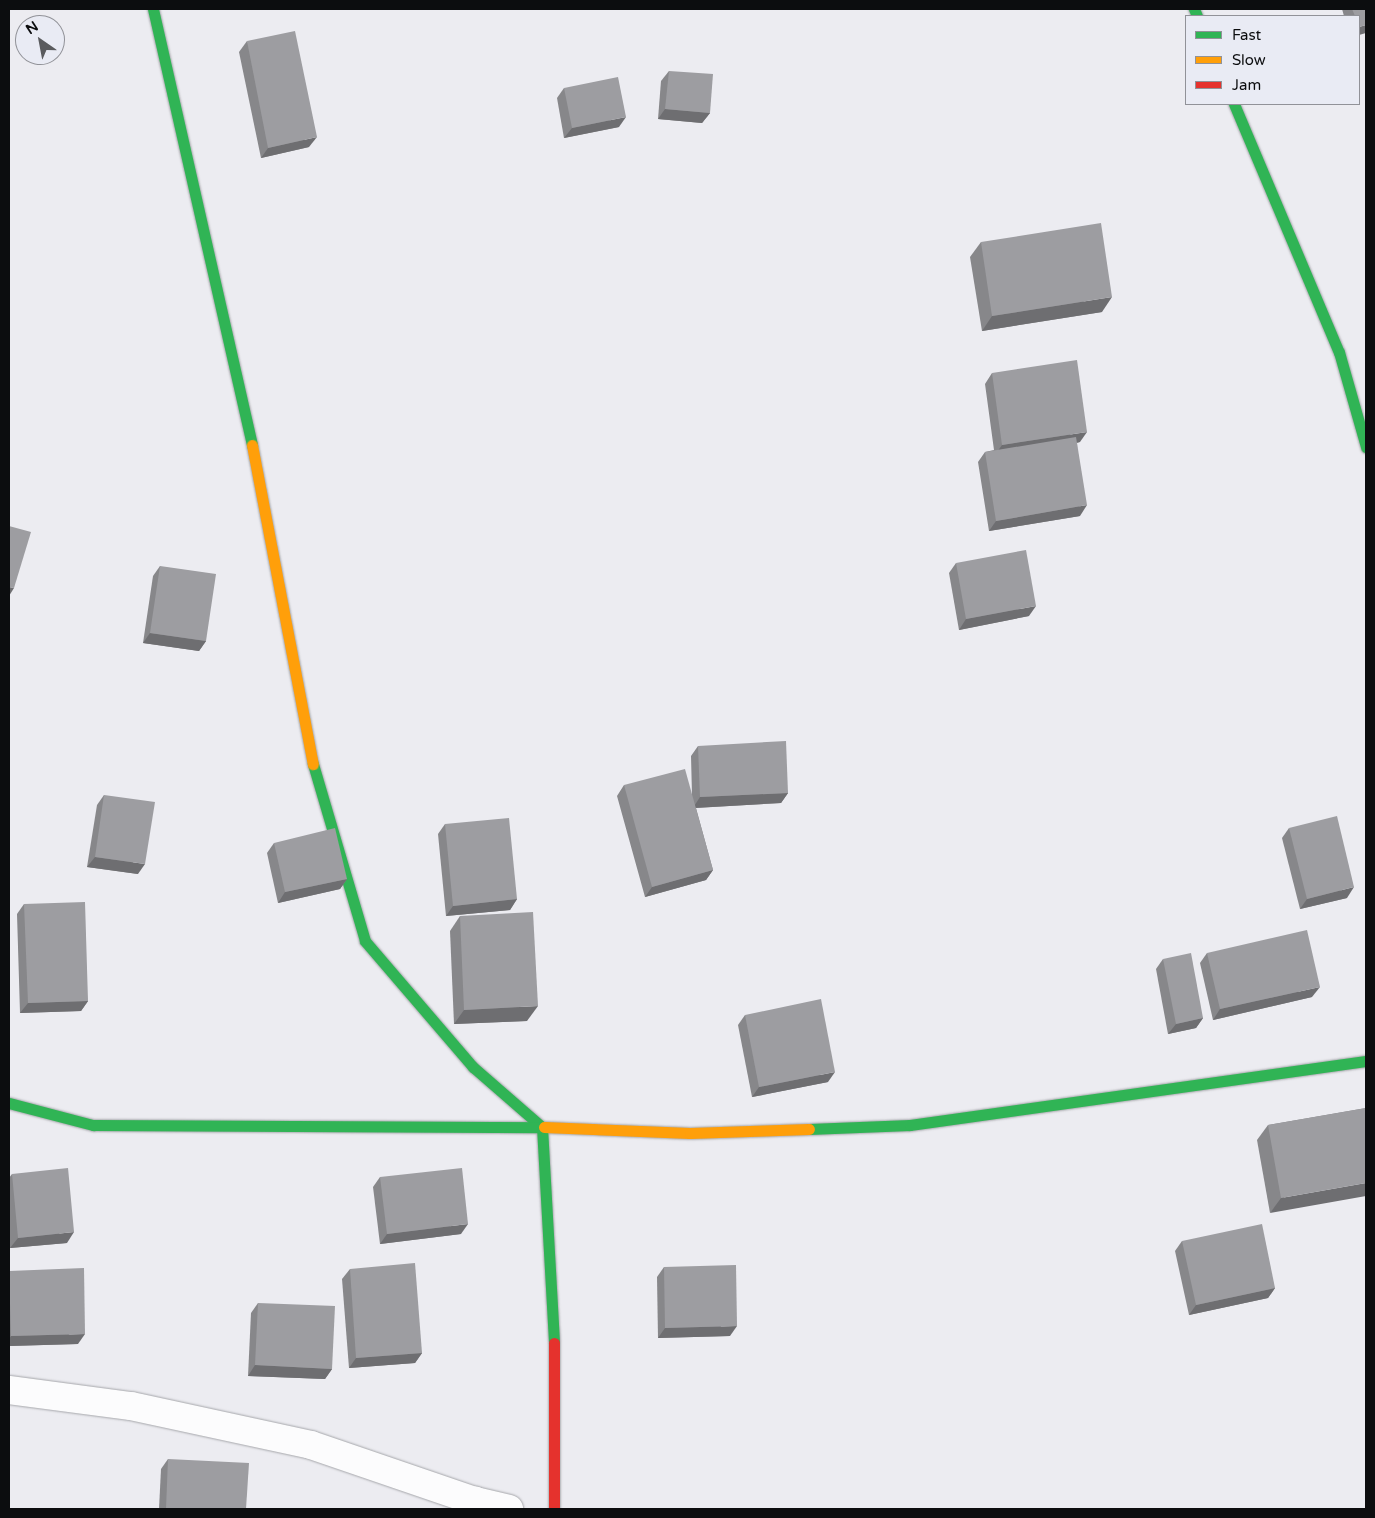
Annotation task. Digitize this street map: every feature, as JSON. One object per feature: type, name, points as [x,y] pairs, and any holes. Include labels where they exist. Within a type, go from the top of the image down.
[{"type":"street","points":[[153,9],[246,413],[308,749],[365,941],[473,1067],[542,1127],[554,1347],[554,1509]]},
{"type":"street","points":[[1234,105],[1339,352],[1366,447]]},
{"type":"street","points":[[9,1104],[93,1125],[542,1127],[690,1133],[910,1125],[1366,1061]]},
{"type":"street","points":[[9,1390],[131,1406],[311,1445],[473,1505],[509,1509]]},
{"type":"building","points":[[1352,9],[1366,9],[1366,25],[1360,27],[1360,15],[1355,15]]},
{"type":"building","points":[[295,31],[317,137],[268,148],[247,41]]},
{"type":"building","points":[[669,71],[713,74],[710,113],[665,109]]},
{"type":"building","points":[[618,77],[626,117],[572,128],[564,88]]},
{"type":"building","points":[[1101,223],[1112,297],[992,316],[981,242]]},
{"type":"building","points":[[1077,360],[1087,432],[1002,445],[992,373]]},
{"type":"building","points":[[1076,437],[1087,505],[996,521],[985,452]]},
{"type":"building","points":[[9,526],[31,532],[14,588],[9,587]]},
{"type":"building","points":[[1026,550],[1036,606],[966,619],[956,563]]},
{"type":"building","points":[[160,566],[216,574],[206,641],[150,633]]},
{"type":"building","points":[[786,741],[788,793],[700,797],[698,746]]},
{"type":"building","points":[[685,769],[713,870],[652,887],[624,785]]},
{"type":"building","points":[[104,795],[155,802],[145,864],[95,857]]},
{"type":"building","points":[[1337,816],[1354,887],[1307,899],[1289,828]]},
{"type":"building","points":[[509,818],[517,899],[453,906],[445,824]]},
{"type":"building","points":[[335,828],[347,879],[285,892],[274,843]]},
{"type":"building","points":[[85,902],[88,1001],[28,1003],[24,904]]},
{"type":"building","points":[[533,912],[538,1006],[464,1010],[460,916]]},
{"type":"building","points":[[1307,930],[1320,987],[1220,1009],[1207,953]]},
{"type":"building","points":[[1191,953],[1203,1018],[1176,1024],[1163,959]]},
{"type":"building","points":[[821,999],[835,1072],[759,1087],[745,1015]]},
{"type":"building","points":[[1366,1108],[1366,1183],[1281,1198],[1268,1125]]},
{"type":"building","points":[[68,1168],[74,1232],[18,1238],[12,1174]]},
{"type":"building","points":[[462,1168],[468,1224],[387,1234],[380,1177]]},
{"type":"building","points":[[1262,1224],[1275,1288],[1196,1305],[1182,1241]]},
{"type":"building","points":[[415,1263],[422,1353],[356,1358],[350,1269]]},
{"type":"building","points":[[736,1265],[737,1326],[665,1328],[664,1267]]},
{"type":"building","points":[[84,1268],[85,1334],[11,1336],[9,1271]]},
{"type":"building","points":[[258,1303],[335,1306],[332,1369],[255,1365]]},
{"type":"building","points":[[168,1459],[249,1463],[246,1509],[166,1509]]},
{"type":"traffic: fast","points":[[153,9],[252,445]]},
{"type":"traffic: fast","points":[[1194,9],[1197,15]]},
{"type":"traffic: fast","points":[[1234,105],[1339,352],[1366,447]]},
{"type":"traffic: fast","points":[[313,764],[365,941],[473,1067],[542,1127],[554,1343]]},
{"type":"traffic: fast","points":[[809,1129],[910,1125],[1366,1061]]},
{"type":"traffic: fast","points":[[9,1103],[93,1125],[544,1127]]},
{"type":"traffic: slow","points":[[252,445],[313,764]]},
{"type":"traffic: slow","points":[[544,1127],[690,1133],[809,1129]]},
{"type":"traffic: jam","points":[[554,1343],[554,1509]]}]
